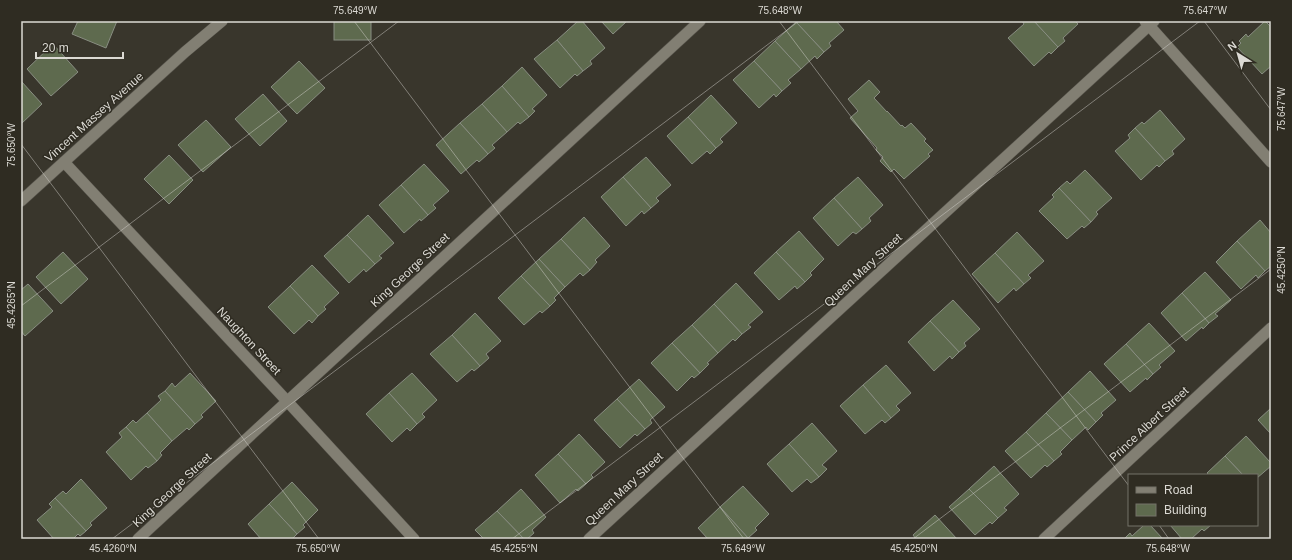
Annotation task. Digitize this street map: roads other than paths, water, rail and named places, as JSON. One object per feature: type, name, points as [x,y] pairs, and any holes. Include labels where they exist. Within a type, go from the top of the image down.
[{"type":"street","name":"Vincent Massey Avenue","points":[[21,202],[185,52],[222,21]]},
{"type":"street","name":"King George Street","points":[[138,539],[700,21]]},
{"type":"street","points":[[1149,22],[1271,162]]},
{"type":"street","name":"Queen Mary Street","points":[[589,539],[1149,22]]},
{"type":"street","name":"Naughton Street","points":[[64,162],[414,539]]},
{"type":"street","name":"Prince Albert Street","points":[[1044,539],[1271,328]]}]
